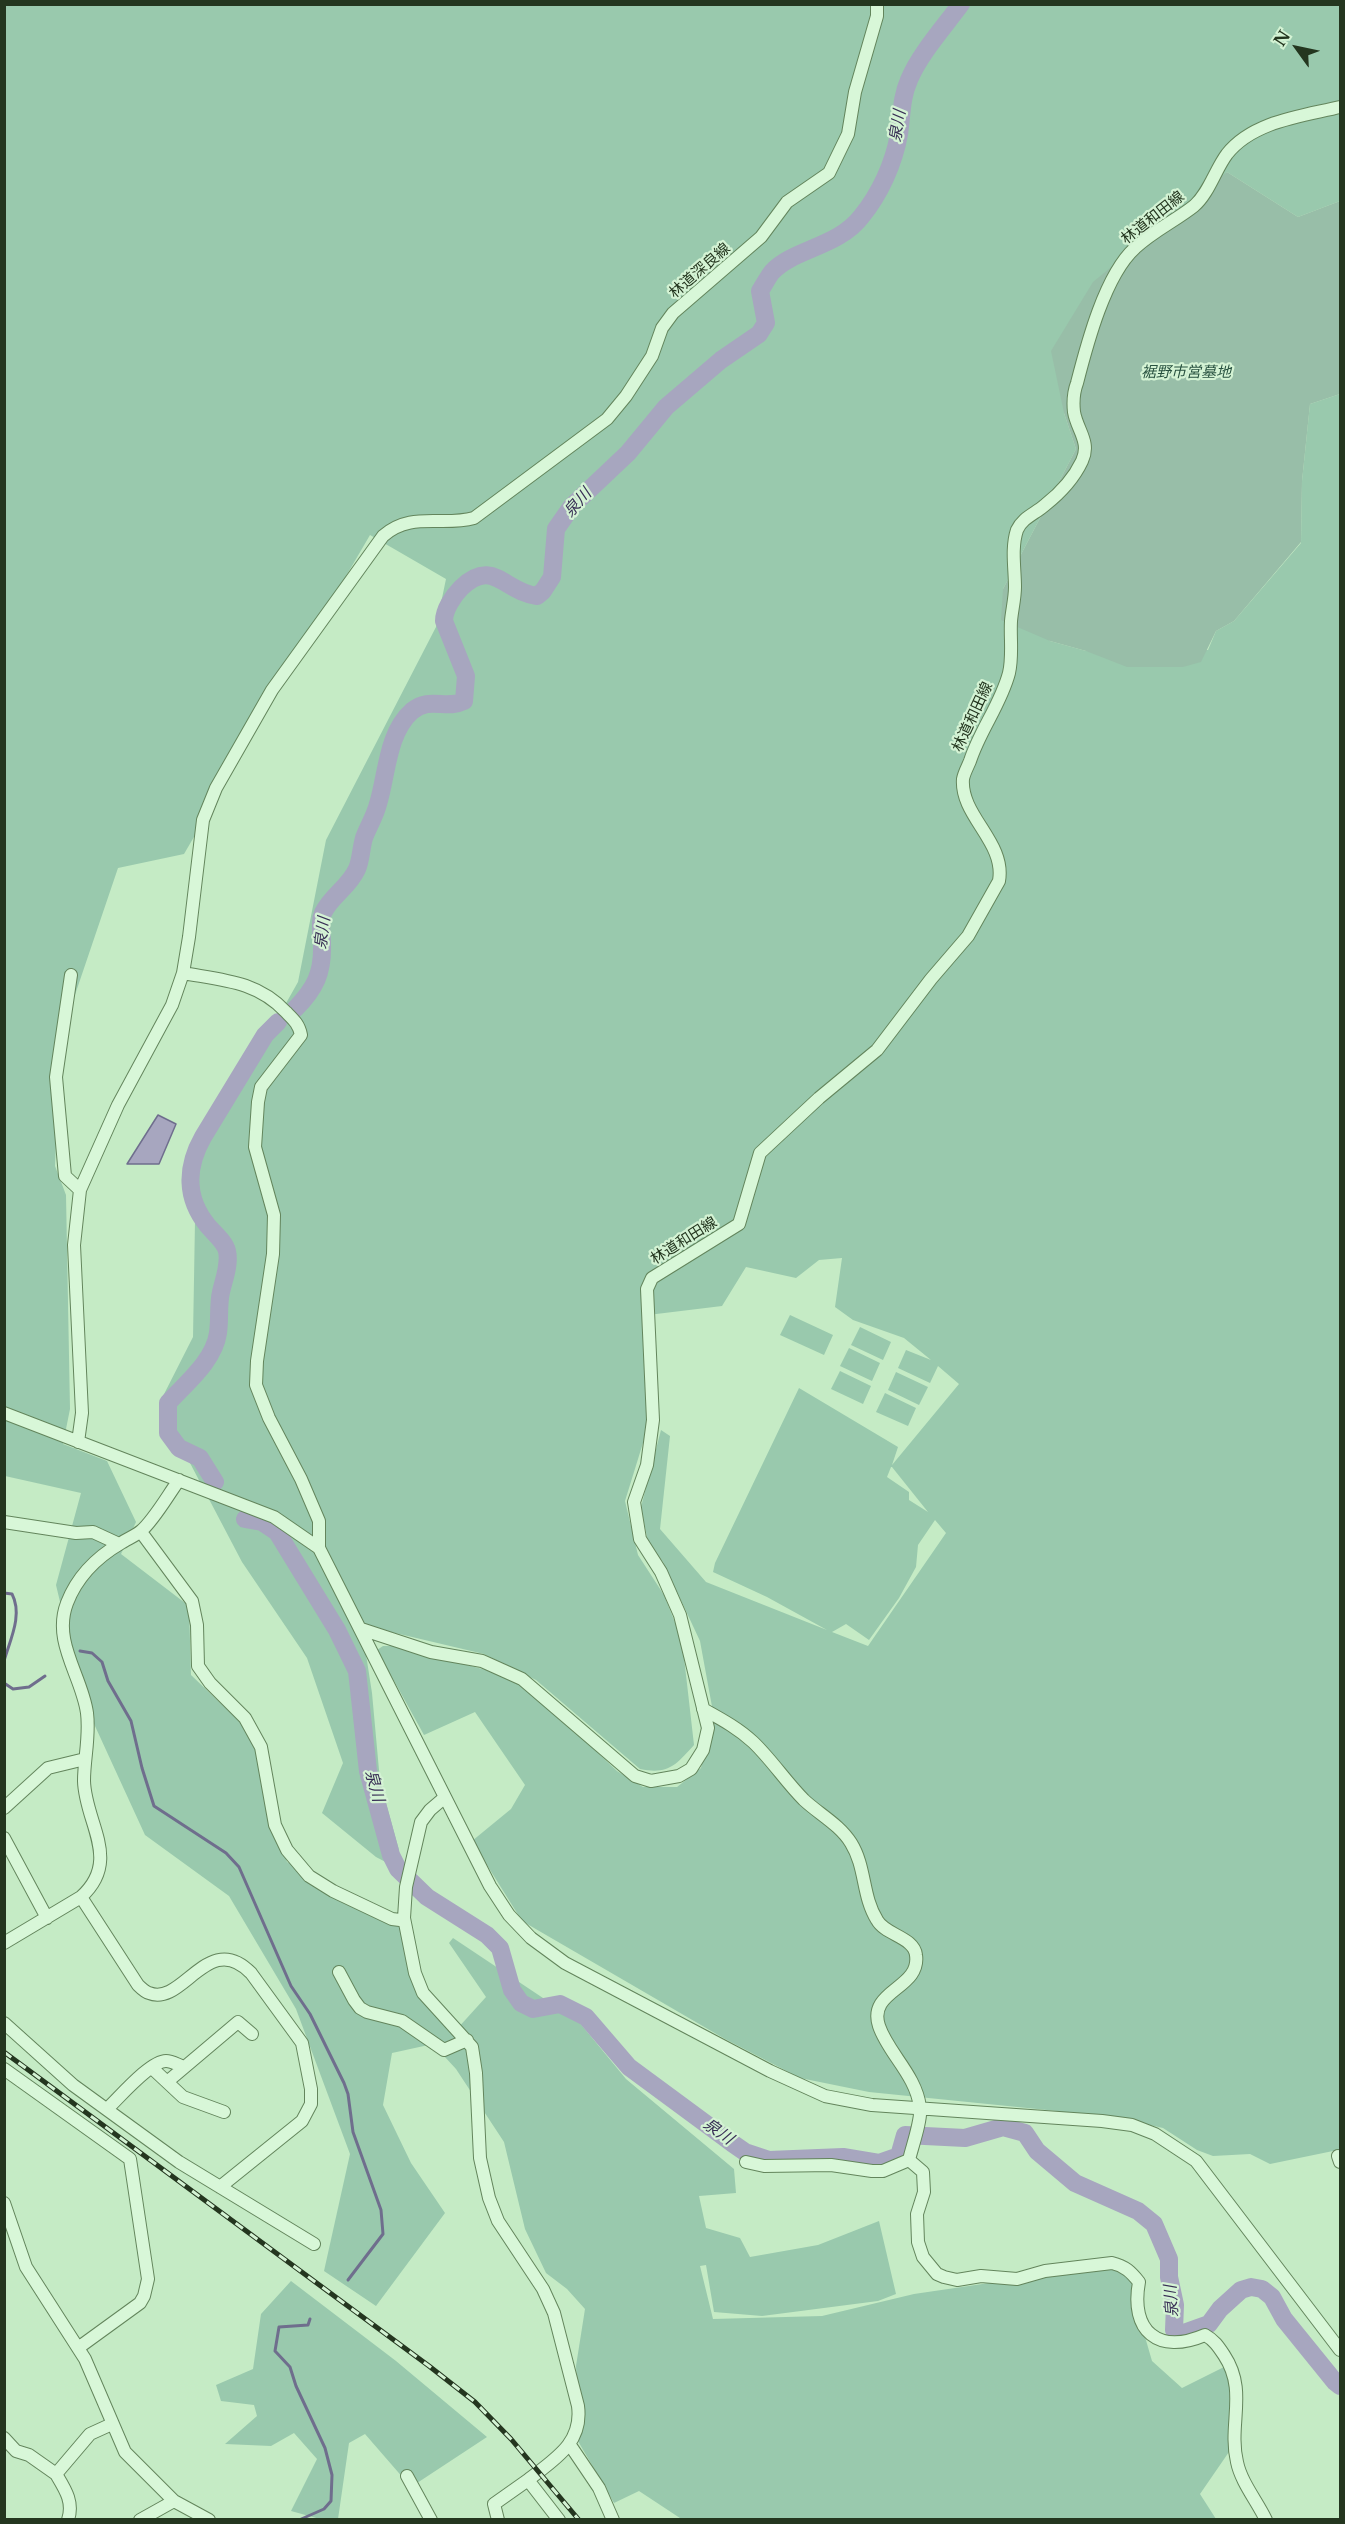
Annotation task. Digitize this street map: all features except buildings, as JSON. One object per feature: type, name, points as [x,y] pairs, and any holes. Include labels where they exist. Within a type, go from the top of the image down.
[{"type":"street","name":"林道深良線","points":[[183,973],[202,820],[216,788],[272,690],[323,622],[375,546],[392,528],[417,520],[460,521],[474,518],[607,419],[626,396],[652,356],[662,328],[673,313],[760,237],[787,201],[828,173],[848,134],[855,92],[877,16],[877,4]]},
{"type":"street","name":"林道和田線","points":[[361,1629],[431,1652],[482,1661],[522,1679],[635,1776],[651,1782],[679,1776],[691,1769],[703,1750],[708,1728],[680,1615],[661,1572],[640,1539],[634,1502],[647,1465],[653,1420],[646,1289],[652,1278],[739,1224],[760,1153],[811,1105],[877,1050],[931,979],[968,936],[999,881],[1001,871],[996,852],[970,805],[963,779],[976,743],[1004,689],[1009,672],[1012,654],[1011,623],[1015,588],[1013,568],[1017,531],[1024,519],[1044,507],[1060,493],[1082,461],[1086,444],[1074,409],[1076,386],[1104,297],[1125,259],[1133,249],[1195,205],[1227,154],[1240,141],[1257,130],[1341,107]]},
{"type":"street","points":[[78,1442],[81,1413],[74,1245],[80,1190],[118,1105],[172,1005],[183,973],[245,984],[274,1000],[299,1026],[301,1035],[261,1087],[258,1102],[255,1147],[274,1215],[273,1254],[256,1361],[256,1385],[269,1418],[301,1479],[319,1521],[319,1548],[444,1798],[490,1886],[509,1915],[531,1938],[565,1963],[803,2087],[848,2102],[1102,2121],[1132,2125],[1155,2134],[1196,2161],[1341,2349]]},
{"type":"street","points":[[70,975],[56,1077],[65,1176],[80,1190]]},
{"type":"street","points":[[4,1413],[274,1517],[319,1548]]},
{"type":"street","points":[[4,1943],[81,1897],[95,1879],[101,1855],[99,1838],[86,1797],[87,1711],[62,1635],[66,1605],[83,1574],[98,1559],[141,1532],[179,1480]]},
{"type":"street","points":[[4,1522],[76,1533],[93,1532],[119,1544]]},
{"type":"street","points":[[141,1532],[192,1601],[197,1625],[198,1666],[210,1683],[245,1718],[261,1747],[275,1825],[287,1850],[309,1876],[333,1891],[392,1919],[404,1918]]},
{"type":"street","points":[[703,1709],[730,1724],[753,1742],[804,1800],[843,1833],[852,1844],[861,1866],[868,1903],[877,1922],[884,1929],[909,1943],[916,1952],[917,1964],[911,1976],[903,1985],[884,1997],[878,2007],[879,2025],[911,2081],[920,2108],[909,2160]]},
{"type":"street","points":[[4,1808],[48,1768],[85,1759]]},
{"type":"street","points":[[444,1798],[430,1810],[421,1822],[406,1887],[404,1918],[421,1991],[467,2040],[475,2059],[480,2158],[484,2177],[498,2221],[538,2280],[554,2313],[579,2418],[577,2431],[570,2445],[494,2505],[498,2520]]},
{"type":"street","points":[[4,1838],[47,1918]]},
{"type":"street","points":[[81,1897],[138,1985],[149,1993],[158,1995],[168,1992],[218,1959],[231,1959],[242,1963],[251,1973],[302,2043],[311,2089],[311,2104],[302,2121],[220,2187]]},
{"type":"street","points":[[339,1972],[354,2000],[367,2012],[402,2021],[444,2050],[467,2040]]},
{"type":"street","points":[[167,2082],[238,2022],[252,2034]]},
{"type":"street","points":[[4,2023],[73,2085],[179,2162],[314,2244]]},
{"type":"street","points":[[107,2109],[152,2068],[163,2061],[184,2067]]},
{"type":"street","points":[[152,2068],[183,2097],[224,2112]]},
{"type":"street","points":[[4,2069],[130,2159],[148,2279],[144,2296],[140,2303],[78,2348]]},
{"type":"street","points":[[746,2162],[764,2166],[831,2165],[883,2171],[909,2160]]},
{"type":"street","points":[[909,2160],[923,2172],[924,2192],[917,2214],[918,2242],[923,2257],[937,2274],[957,2280],[981,2276],[1017,2279],[1045,2271],[1112,2263],[1122,2265],[1131,2271],[1139,2282],[1136,2302],[1141,2324],[1149,2334],[1163,2341],[1178,2343],[1205,2335],[1214,2340],[1230,2364],[1235,2378],[1238,2402],[1235,2445],[1238,2466],[1266,2520]]},
{"type":"street","points":[[4,2202],[9,2229],[26,2267],[78,2348],[130,2460],[174,2501],[208,2520]]},
{"type":"street","points":[[56,2474],[90,2434],[112,2424]]},
{"type":"street","points":[[4,2438],[16,2451],[29,2455],[56,2474],[66,2490],[71,2509],[68,2520]]},
{"type":"street","points":[[570,2445],[599,2488],[613,2520]]},
{"type":"street","points":[[406,2476],[431,2520]]},
{"type":"street","points":[[528,2480],[559,2520]]},
{"type":"street","points":[[140,2520],[174,2501]]},
{"type":"green space","points":[[5,5],[1340,5],[1340,201],[1298,217],[1227,172],[1064,413],[1076,449],[1003,589],[1050,641],[1086,651],[1208,650],[1216,631],[1234,621],[1301,543],[1302,481],[1310,404],[1340,394],[1340,2153],[1333,2151],[1270,2164],[1250,2154],[1213,2156],[1197,2150],[1163,2128],[1114,2117],[1082,2116],[1057,2111],[869,2092],[800,2078],[725,2039],[522,1921],[472,1841],[511,1809],[525,1785],[475,1712],[424,1735],[377,1650],[383,1646],[394,1646],[490,1671],[523,1686],[559,1716],[617,1771],[643,1787],[677,1787],[701,1768],[713,1712],[700,1641],[663,1562],[648,1542],[641,1507],[661,1430],[670,1436],[660,1529],[706,1582],[827,1630],[767,1597],[713,1572],[715,1563],[799,1388],[898,1447],[892,1465],[959,1384],[938,1366],[930,1383],[898,1368],[906,1350],[931,1360],[904,1338],[853,1320],[835,1307],[842,1258],[819,1260],[796,1278],[746,1267],[722,1306],[648,1315],[651,1417],[625,1501],[638,1555],[664,1595],[682,1640],[694,1745],[688,1752],[671,1767],[658,1771],[640,1769],[536,1680],[484,1654],[374,1628],[365,1648],[372,1693],[380,1781],[399,1850],[399,1869],[376,1857],[322,1813],[343,1763],[307,1658],[242,1562],[159,1404],[193,1337],[196,1163],[298,982],[326,840],[436,627],[446,579],[370,535],[184,854],[118,868],[60,1039],[55,1166],[66,1195],[70,1409],[63,1444],[107,1461],[136,1522],[121,1554],[189,1606],[191,1675],[241,1723],[258,1754],[287,1862],[400,1920],[423,1993],[457,2029],[486,1997],[449,1943],[453,1938],[579,2022],[626,2079],[734,2169],[736,2193],[699,2196],[706,2228],[740,2238],[750,2257],[818,2245],[879,2221],[896,2294],[878,2301],[762,2316],[714,2312],[706,2265],[700,2266],[713,2319],[822,2316],[914,2294],[1119,2264],[1139,2282],[1141,2323],[1152,2361],[1182,2388],[1224,2367],[1229,2368],[1231,2449],[1200,2494],[1216,2519],[683,2520],[639,2491],[614,2503],[575,2436],[578,2405],[576,2366],[585,2309],[567,2289],[546,2273],[525,2229],[504,2142],[456,2069],[433,2044],[392,2053],[383,2105],[411,2163],[445,2213],[376,2306],[324,2271],[350,2154],[296,2009],[229,1896],[145,1835],[84,1702],[56,1585],[81,1493],[5,1476]],"holes":[[[892,1467],[928,1512],[909,1500],[909,1492],[887,1477]],[[935,1520],[946,1533],[868,1646],[832,1632],[846,1624],[869,1640],[899,1598],[916,1567],[918,1545]]]},
{"type":"green space","name":"裾野市営墓地","points":[[1227,172],[1298,217],[1340,201],[1340,394],[1310,404],[1302,481],[1301,542],[1234,621],[1216,631],[1201,662],[1183,667],[1127,667],[1086,651],[1050,641],[1001,620],[1003,589],[1076,449],[1064,413],[1051,351],[1093,282]]},
{"type":"green space","points":[[790,1315],[833,1335],[824,1355],[780,1335]]},
{"type":"green space","points":[[860,1327],[891,1342],[883,1360],[851,1345]]},
{"type":"green space","points":[[849,1348],[880,1363],[872,1381],[840,1366]]},
{"type":"green space","points":[[840,1371],[871,1386],[863,1404],[831,1389]]},
{"type":"green space","points":[[896,1372],[928,1387],[919,1405],[888,1390]]},
{"type":"green space","points":[[885,1393],[916,1408],[908,1426],[876,1412]]},
{"type":"green space","points":[[291,2281],[396,2361],[487,2437],[411,2487],[365,2434],[349,2443],[338,2519],[320,2519],[291,2511],[317,2459],[294,2433],[271,2446],[225,2444],[257,2416],[254,2405],[221,2401],[216,2385],[253,2369],[261,2314]]},
{"type":"water","points":[[158,1115],[176,1124],[159,1164],[127,1164]]},
{"type":"waterway","name":"泉川","points":[[295,1009],[313,987],[319,972],[323,913],[357,869],[364,838],[377,808],[397,731],[412,711],[425,704],[451,704],[464,701],[466,676],[444,621],[452,599],[472,579],[482,576],[499,579],[516,589],[537,596],[543,591],[552,577],[556,529],[572,506],[628,453],[666,407],[721,360],[759,334],[766,323],[760,291],[772,272],[792,258],[840,235],[851,227],[868,208],[894,156],[903,100],[913,71],[925,51],[961,4]]},
{"type":"waterway","name":"泉川","points":[[215,1482],[200,1458],[179,1448],[168,1433],[168,1403],[198,1371],[215,1343],[219,1328],[220,1297],[228,1261],[224,1244],[200,1215],[195,1204],[190,1182],[191,1171],[197,1148],[203,1137],[265,1035],[278,1022]]},
{"type":"waterway","name":"泉川","points":[[245,1519],[262,1522],[277,1532],[337,1630],[357,1671],[368,1771],[391,1855],[398,1869],[427,1897],[487,1935],[500,1948],[512,1990],[521,2003],[533,2009],[560,2004],[586,2017],[629,2067],[745,2152],[769,2160],[843,2157],[879,2163],[899,2156],[905,2135],[965,2138],[1003,2127],[1025,2133],[1037,2151],[1075,2183],[1138,2211],[1154,2224],[1169,2259],[1169,2277],[1175,2305],[1174,2330],[1181,2334],[1209,2324],[1220,2309],[1241,2290],[1251,2287],[1262,2289],[1272,2297],[1284,2319],[1340,2386]]},
{"type":"waterway","points":[[4,1593],[12,1594],[16,1610],[14,1628],[4,1661]]},
{"type":"waterway","points":[[80,1651],[92,1653],[102,1662],[108,1681],[131,1721],[154,1806],[226,1853],[239,1867],[291,1986],[310,2014],[344,2083],[348,2094],[353,2132],[381,2210],[383,2234],[348,2280]]},
{"type":"waterway","points":[[4,1683],[13,1689],[29,1687],[45,1676]]},
{"type":"waterway","points":[[299,2520],[324,2509],[331,2501],[332,2475],[325,2448],[296,2386],[290,2367],[275,2351],[279,2327],[308,2325],[310,2319]]},
{"type":"railway","points":[[4,2052],[475,2402],[511,2439],[579,2520]]}]
